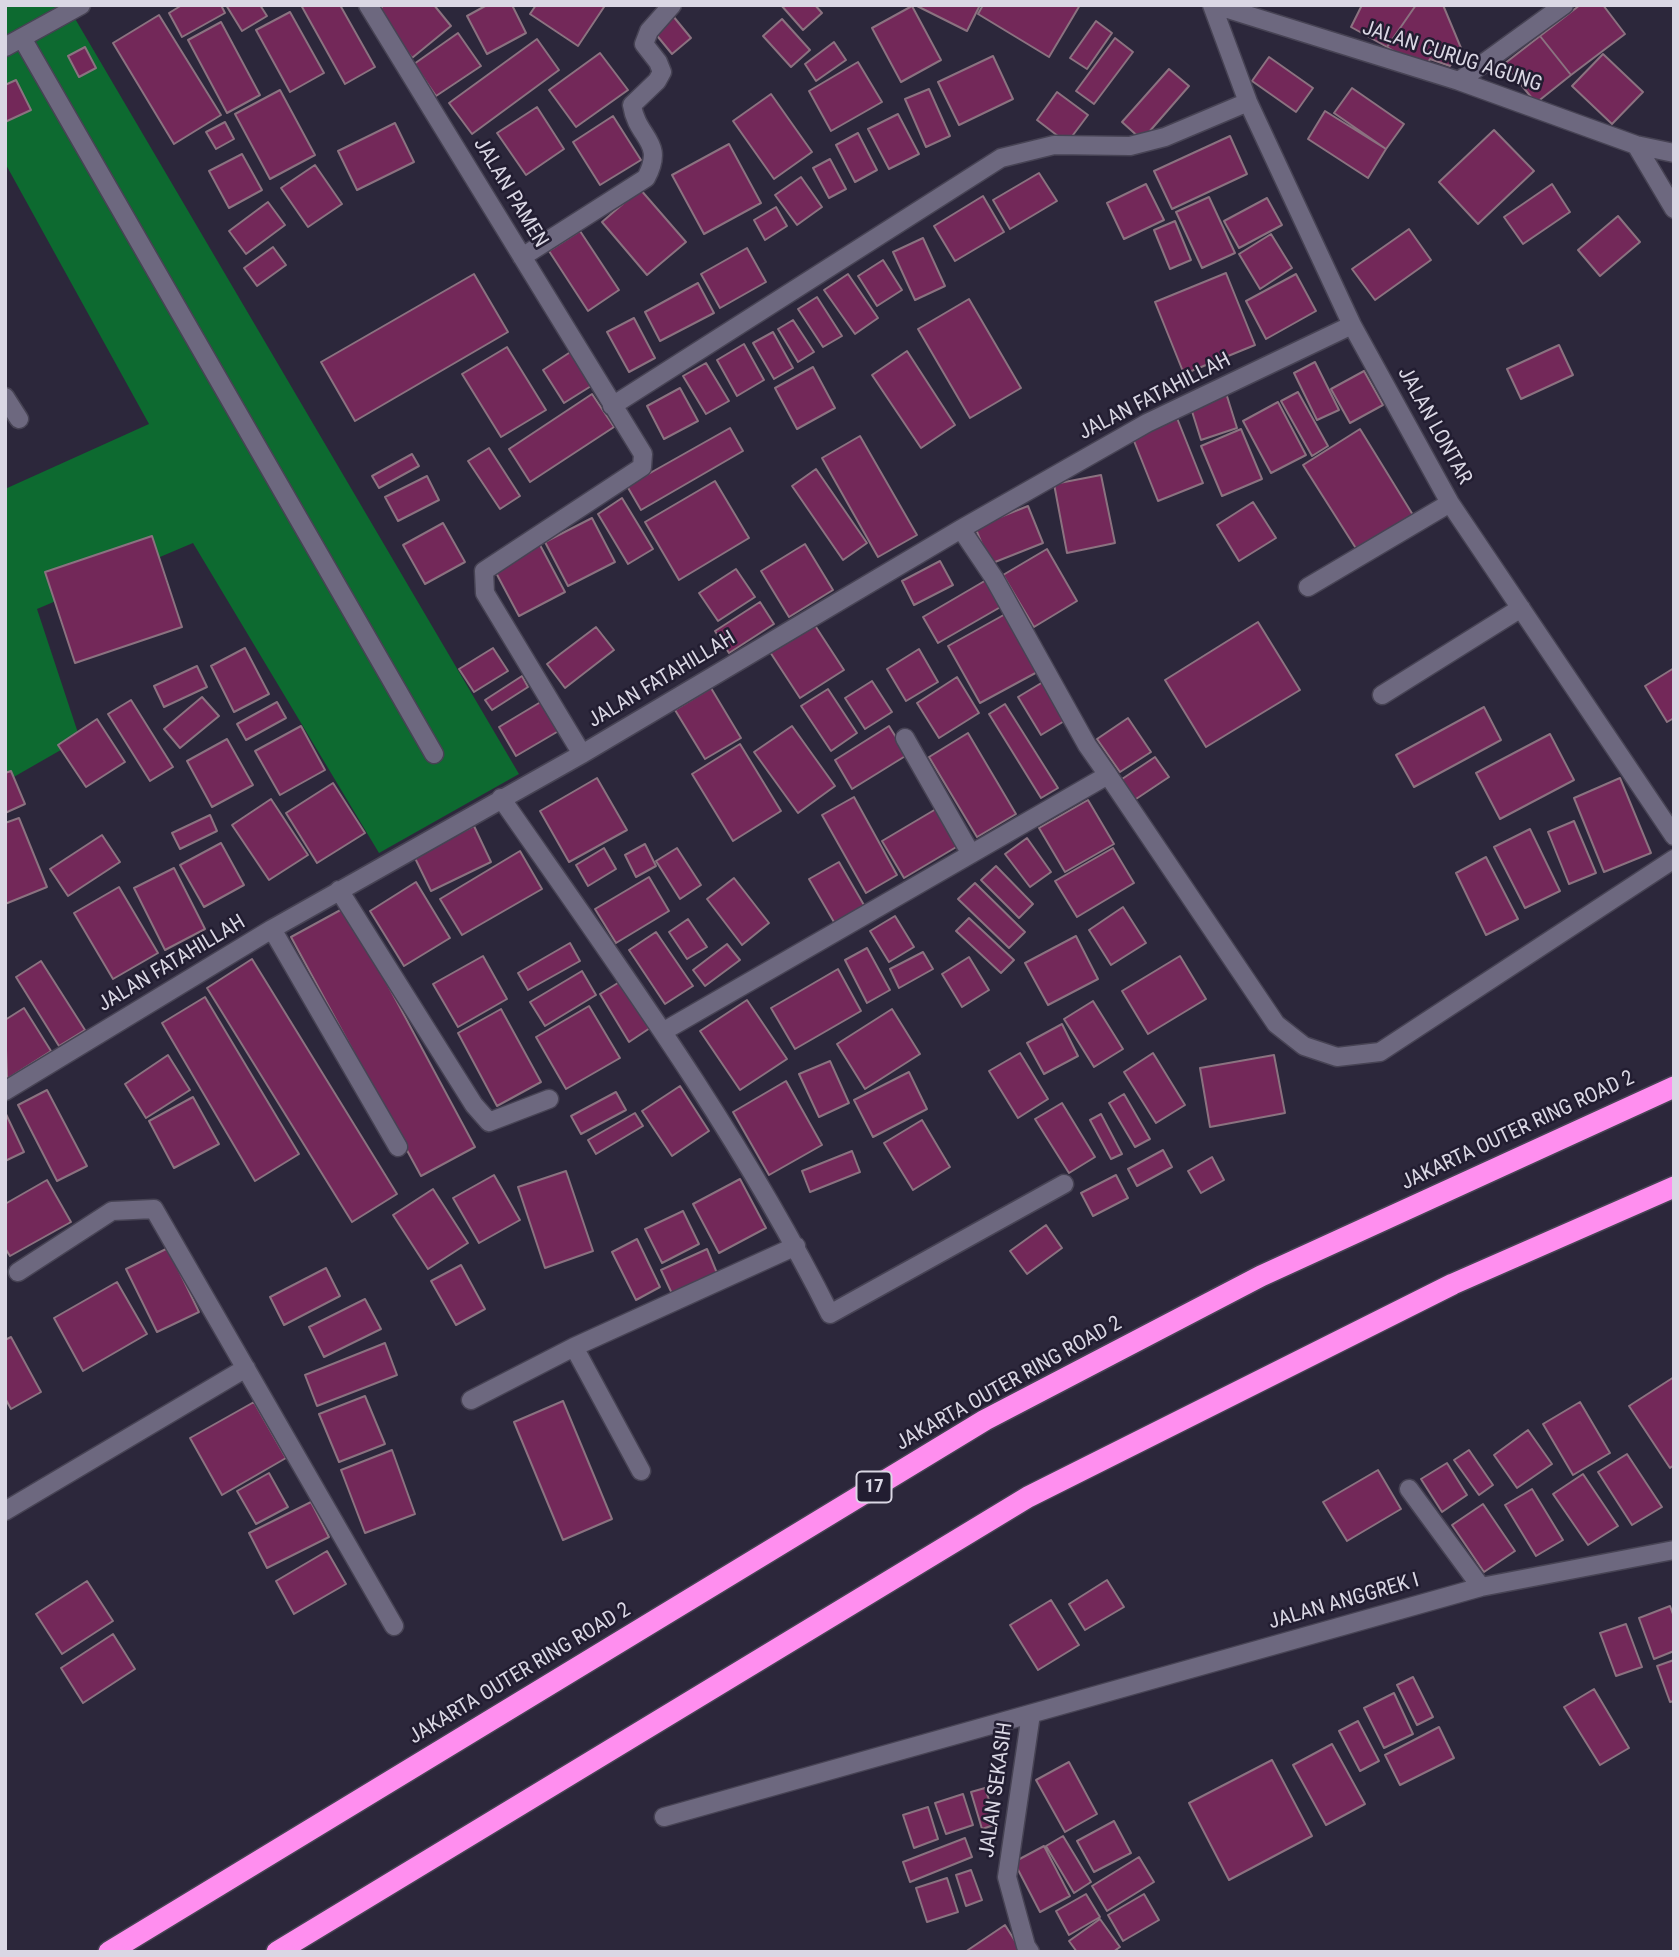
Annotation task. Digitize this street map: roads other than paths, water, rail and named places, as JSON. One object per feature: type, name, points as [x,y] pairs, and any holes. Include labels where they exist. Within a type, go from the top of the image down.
[{"type":"highway","name":"JAKARTA OUTER RING ROAD 2","points":[[109,1952],[985,1420],[1261,1276],[1674,1087]]},
{"type":"highway","points":[[277,1952],[1028,1497],[1453,1284],[1674,1187]]},
{"type":"street","points":[[5,47],[81,5]]},
{"type":"street","name":"JALAN PAMEN","points":[[368,5],[643,454],[642,467],[484,571],[485,593],[582,754]]},
{"type":"street","points":[[522,257],[646,178],[653,165],[655,153],[634,117],[632,105],[657,81],[662,72],[644,44],[649,31],[672,5]]},
{"type":"street","name":"JALAN CURUG AGUNG","points":[[1213,5],[1459,81],[1636,145],[1674,153]]},
{"type":"street","name":"JALAN LONTAR","points":[[1213,5],[1248,102],[1352,325],[1450,503],[1674,836]]},
{"type":"street","points":[[1459,81],[1564,5]]},
{"type":"street","points":[[22,38],[434,754]]},
{"type":"street","points":[[612,406],[1001,158],[1054,145],[1130,146],[1165,137],[1248,102]]},
{"type":"street","points":[[1636,145],[1674,209]]},
{"type":"street","name":"JALAN FATAHILLAH","points":[[5,1091],[272,929],[582,754],[961,529],[1147,423],[1352,325]]},
{"type":"street","points":[[5,397],[19,419]]},
{"type":"street","points":[[1308,587],[1450,503]]},
{"type":"street","points":[[961,529],[994,578],[1087,745],[1276,1024],[1304,1046],[1337,1057],[1380,1052],[1674,859]]},
{"type":"street","points":[[1382,695],[1521,608]]},
{"type":"street","points":[[905,738],[971,854]]},
{"type":"street","points":[[664,1031],[1108,775]]},
{"type":"street","points":[[501,799],[664,1031],[796,1246],[830,1314],[1064,1184]]},
{"type":"street","points":[[339,890],[474,1105],[489,1122],[549,1099]]},
{"type":"street","points":[[272,929],[398,1147]]},
{"type":"street","points":[[18,1272],[112,1211],[154,1209],[394,1626]]},
{"type":"street","points":[[471,1400],[574,1348],[796,1246]]},
{"type":"street","points":[[574,1348],[641,1471]]},
{"type":"street","points":[[5,1511],[246,1368]]},
{"type":"street","points":[[1409,1489],[1481,1587]]},
{"type":"street","name":"JALAN ANGGREK I","points":[[664,1817],[1481,1587],[1674,1550]]},
{"type":"street","name":"JALAN SEKASIH","points":[[1030,1952],[1007,1877],[1031,1714]]}]
